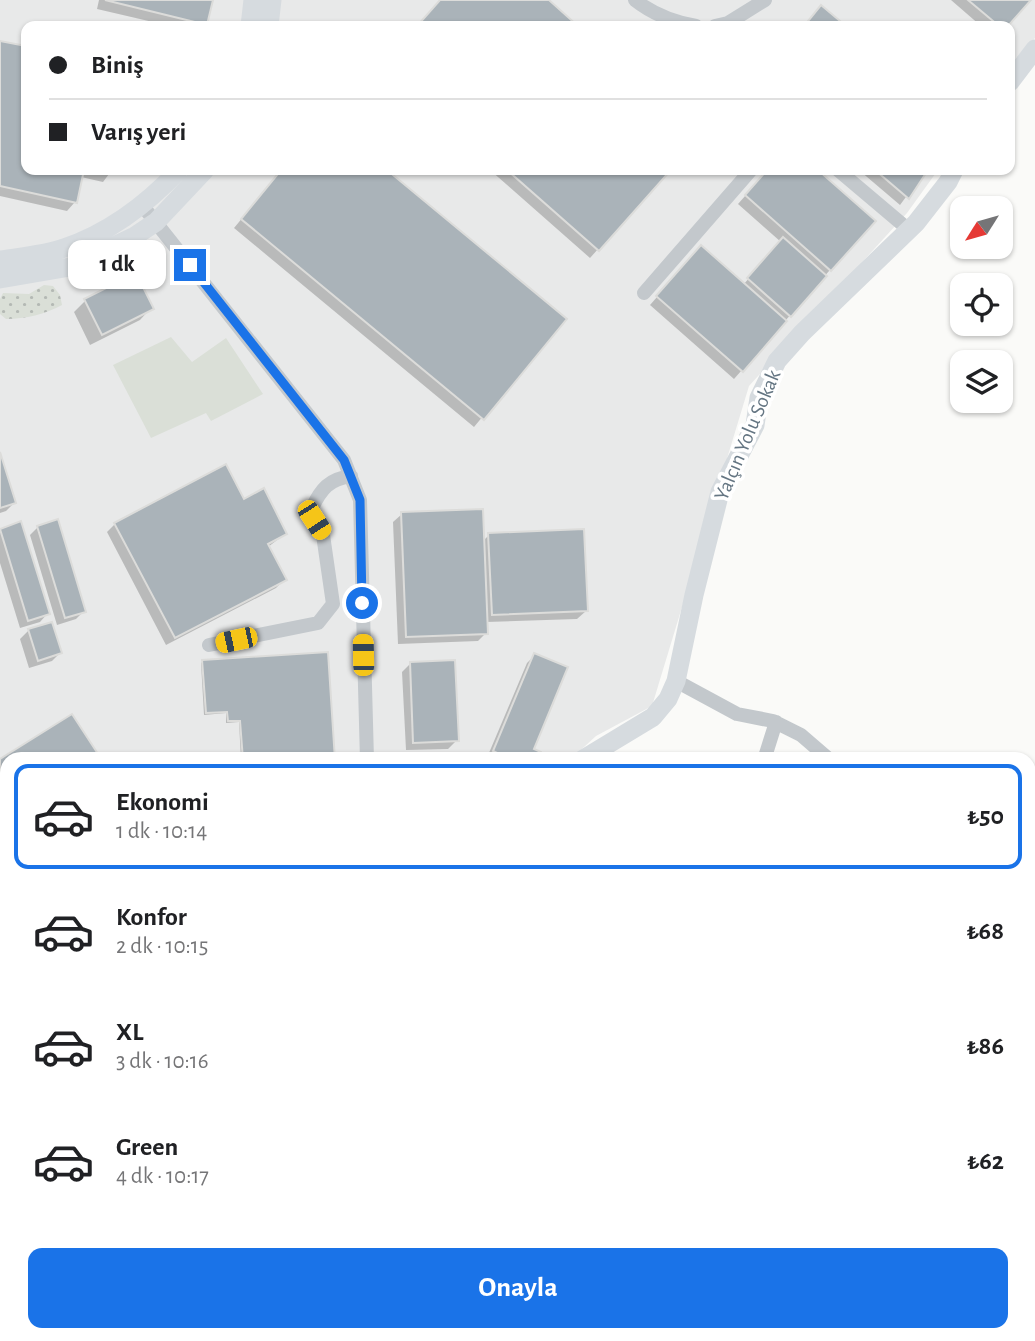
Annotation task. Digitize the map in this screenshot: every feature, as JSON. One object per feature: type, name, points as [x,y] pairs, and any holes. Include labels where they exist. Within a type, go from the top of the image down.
[{"type":"street","points":[[251,21],[253,0]]},
{"type":"street","points":[[270,21],[272,0]]},
{"type":"street","points":[[635,0],[647,10],[671,21]]},
{"type":"street","points":[[731,21],[765,0]]},
{"type":"street","points":[[1015,76],[1035,50]]},
{"type":"street","points":[[0,260],[64,249],[124,220],[174,175]]},
{"type":"street","points":[[0,279],[70,267],[135,236],[156,222],[200,175]]},
{"type":"street","points":[[644,293],[747,175]]},
{"type":"street","points":[[844,175],[909,230]]},
{"type":"street","name":"Yalçın Yolu Sokak","points":[[595,752],[653,717],[668,699],[676,681],[691,607],[720,492],[755,425],[759,398],[777,361],[802,333],[909,230],[934,201],[951,175]]},
{"type":"street","points":[[142,205],[344,460],[351,476],[360,500],[367,752]]},
{"type":"street","points":[[209,645],[318,623],[326,614],[333,604],[323,535],[314,520],[312,508],[325,486],[335,478],[351,476]]},
{"type":"street","points":[[676,681],[737,714],[776,722],[801,735],[821,752]]},
{"type":"street","points":[[767,752],[776,722]]},
{"type":"shaded area","points":[[0,0],[1035,0],[1035,38],[1015,61],[1015,21],[21,21],[21,175],[934,175],[907,213],[749,386],[652,706],[596,736],[579,752],[0,752]]},
{"type":"shaded area","points":[[44,285],[53,286],[60,295],[62,305],[21,318],[6,319],[0,314],[0,299],[3,293],[29,294]]},
{"type":"shaded area","points":[[171,337],[192,362],[226,338],[263,394],[211,421],[206,413],[151,438],[113,365]]},
{"type":"building","points":[[105,0],[213,0],[208,21],[191,21]]},
{"type":"building","points":[[440,0],[549,0],[572,21],[421,21]]},
{"type":"building","points":[[968,0],[1031,0],[1012,21],[993,21]]},
{"type":"building","points":[[821,5],[840,21],[808,21]]},
{"type":"building","points":[[0,41],[21,45],[21,175],[83,175],[77,203],[0,186]]},
{"type":"building","points":[[277,175],[393,175],[567,319],[484,420],[241,219]]},
{"type":"building","points":[[513,175],[667,175],[599,251]]},
{"type":"building","points":[[763,175],[824,175],[876,221],[831,271],[745,195]]},
{"type":"building","points":[[881,175],[925,175],[909,199]]},
{"type":"building","points":[[783,237],[827,276],[791,317],[747,278]]},
{"type":"building","points":[[701,245],[787,321],[743,372],[656,296]]},
{"type":"building","points":[[136,273],[154,309],[102,335],[84,299]]},
{"type":"building","points":[[0,452],[16,503],[0,508]]},
{"type":"building","points":[[226,464],[244,499],[264,488],[287,534],[268,544],[287,580],[175,638],[114,523]]},
{"type":"building","points":[[483,509],[488,634],[406,637],[401,512]]},
{"type":"building","points":[[58,519],[86,612],[65,618],[37,526]]},
{"type":"building","points":[[21,521],[50,614],[28,621],[0,529]]},
{"type":"building","points":[[584,529],[588,611],[492,615],[488,533]]},
{"type":"building","points":[[52,622],[62,653],[38,661],[28,629]]},
{"type":"building","points":[[328,652],[334,752],[242,752],[240,721],[228,721],[227,712],[206,713],[202,660]]},
{"type":"building","points":[[534,653],[568,667],[534,749],[541,752],[493,751]]},
{"type":"building","points":[[455,660],[459,741],[413,743],[410,662]]},
{"type":"building","points":[[72,714],[97,752],[11,752]]},
{"type":"route","points":[[190,265],[344,460],[360,500],[362,603]]}]
